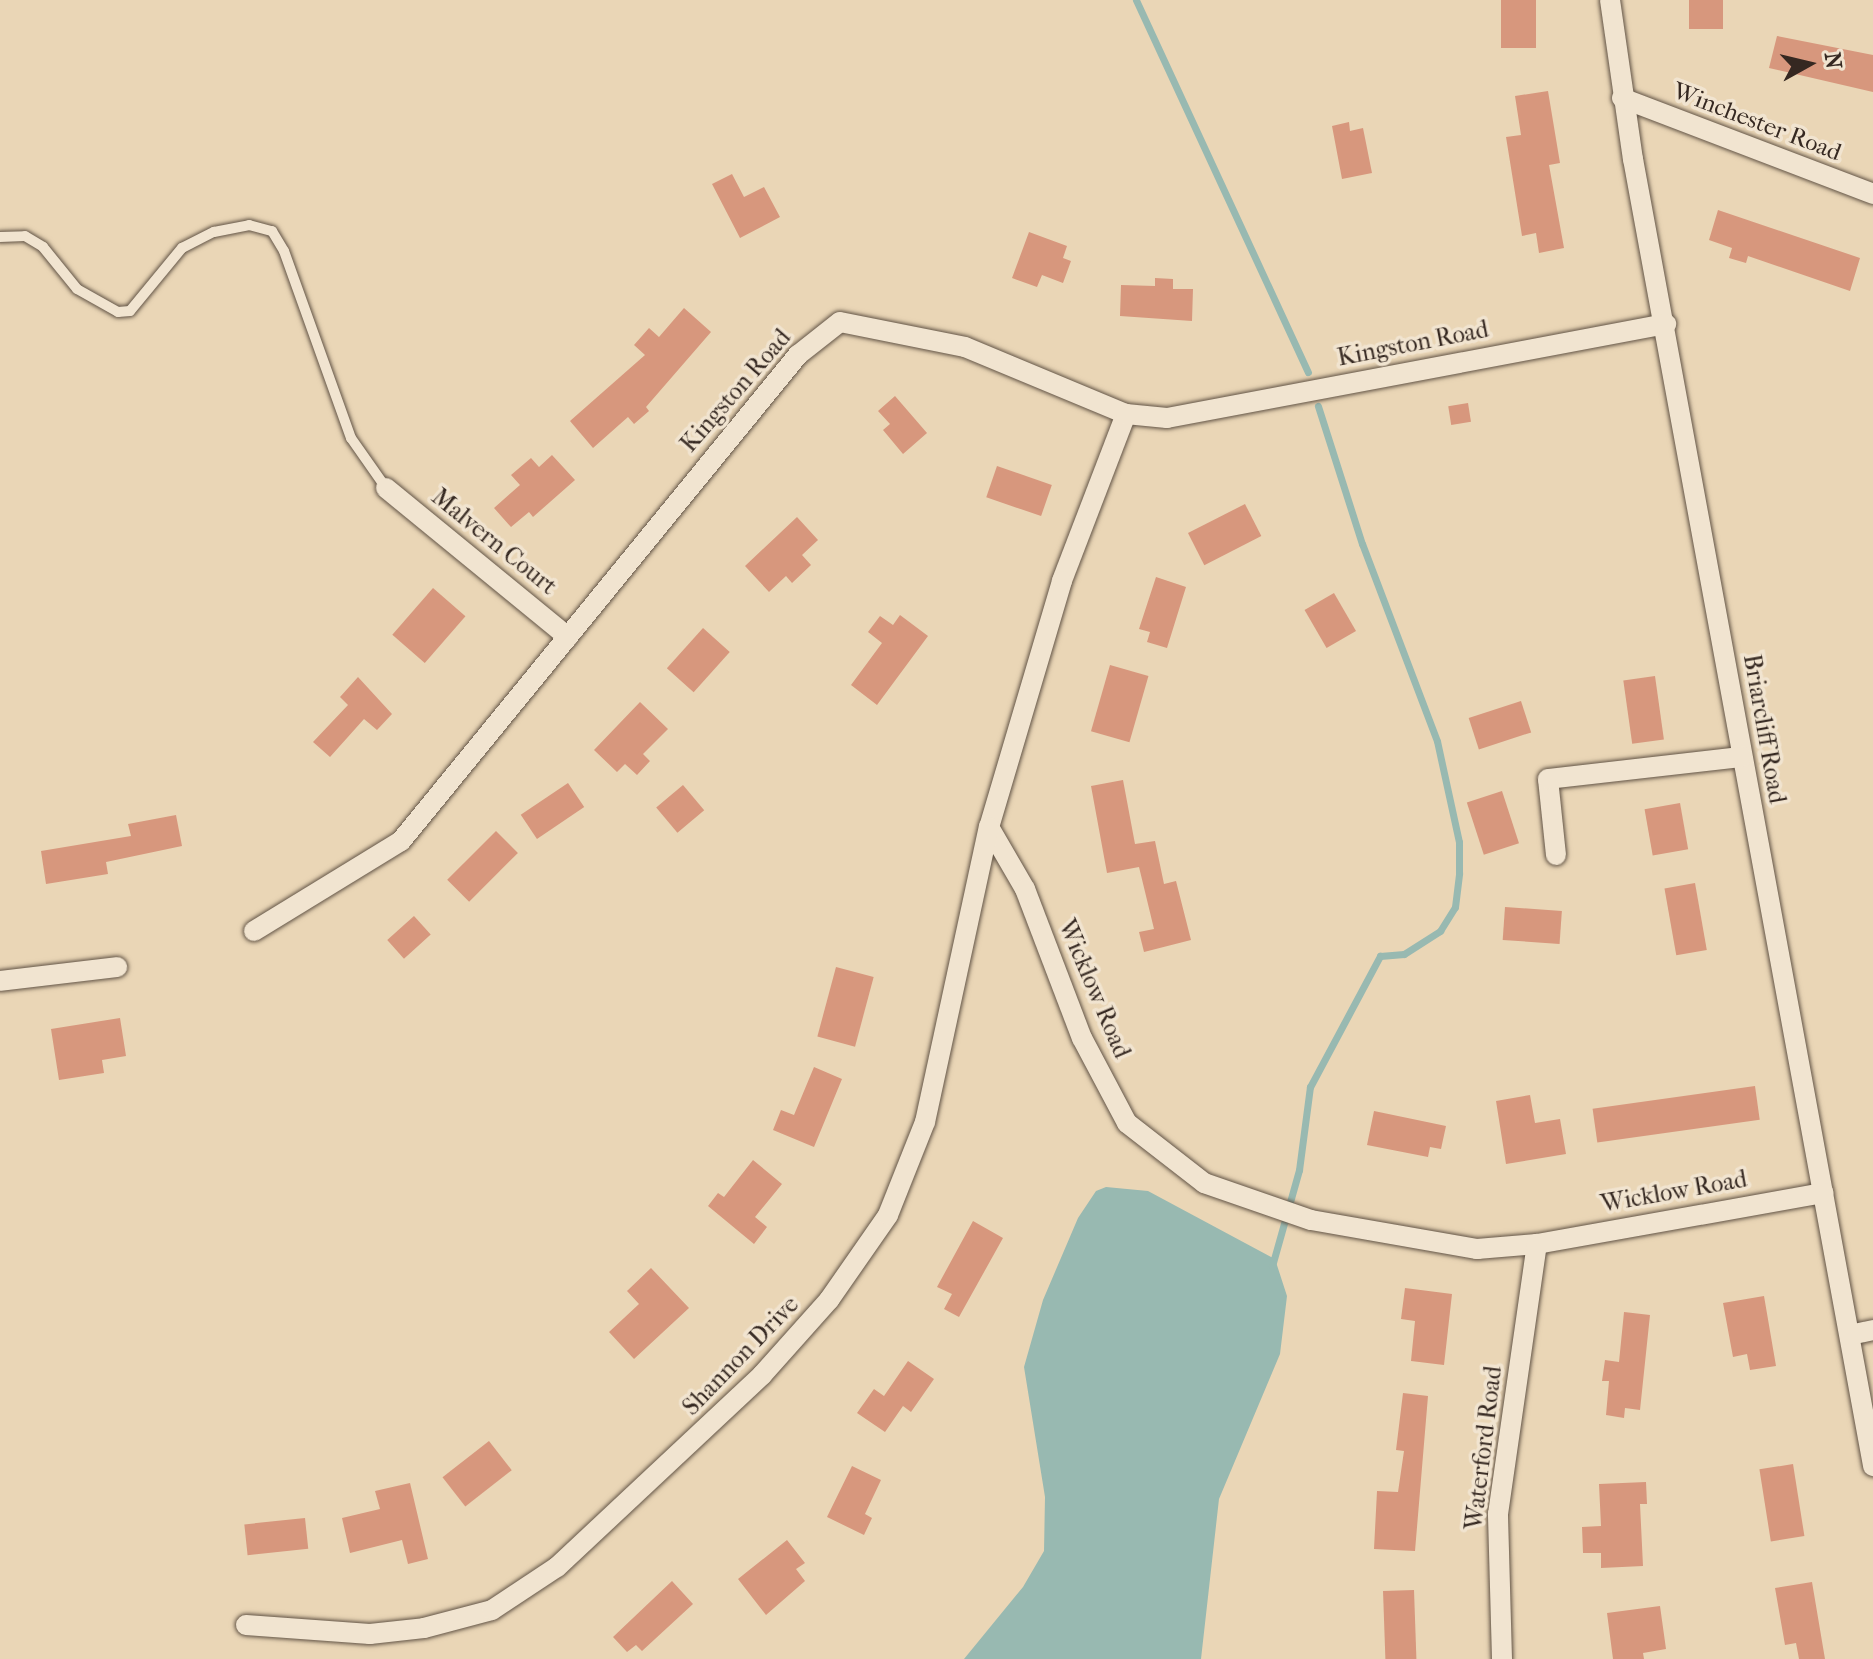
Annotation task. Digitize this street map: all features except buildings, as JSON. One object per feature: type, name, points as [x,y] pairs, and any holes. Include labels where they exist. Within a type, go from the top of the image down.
[{"type":"street","name":"Briarcliff Road","points":[[1610,0],[1622,98],[1666,324],[1742,757],[1873,1466]]},
{"type":"street","name":"Winchester Road","points":[[1622,98],[1873,194]]},
{"type":"street","name":"Kingston Road","points":[[254,931],[401,841],[798,355],[840,322],[965,347],[1126,414],[1167,418],[1666,324]]},
{"type":"street","points":[[989,827],[1062,581],[1126,414]]},
{"type":"street","name":"Malvern Court","points":[[386,488],[568,637]]},
{"type":"street","points":[[1556,855],[1548,779],[1742,757]]},
{"type":"street","name":"Wicklow Road","points":[[989,827],[1025,889],[1082,1038],[1127,1123],[1204,1183],[1311,1220],[1477,1249],[1537,1244],[1823,1193]]},
{"type":"street","name":"Shannon Drive","points":[[246,1625],[370,1634],[424,1628],[492,1610],[557,1567],[762,1375],[829,1300],[888,1215],[925,1122],[989,827]]},
{"type":"street","points":[[0,981],[117,967]]},
{"type":"street","name":"Waterford Road","points":[[1502,1659],[1498,1514],[1537,1244]]},
{"type":"street","points":[[1850,1335],[1873,1330]]},
{"type":"lane","points":[[0,237],[25,236],[43,247],[77,289],[118,312],[137,304],[182,248],[214,232],[249,225],[272,231],[284,251],[351,438],[386,488]]},
{"type":"water","points":[[1106,1187],[1148,1191],[1275,1259],[1287,1296],[1280,1354],[1219,1499],[1201,1659],[964,1659],[1023,1587],[1044,1551],[1045,1497],[1024,1367],[1043,1300],[1078,1218],[1096,1191]]},
{"type":"waterway","points":[[1136,0],[1308,372]]},
{"type":"waterway","points":[[1272,1266],[1299,1170],[1310,1087],[1380,956],[1404,954],[1440,931],[1455,907],[1459,873],[1459,842],[1437,741],[1362,544],[1318,406]]}]
